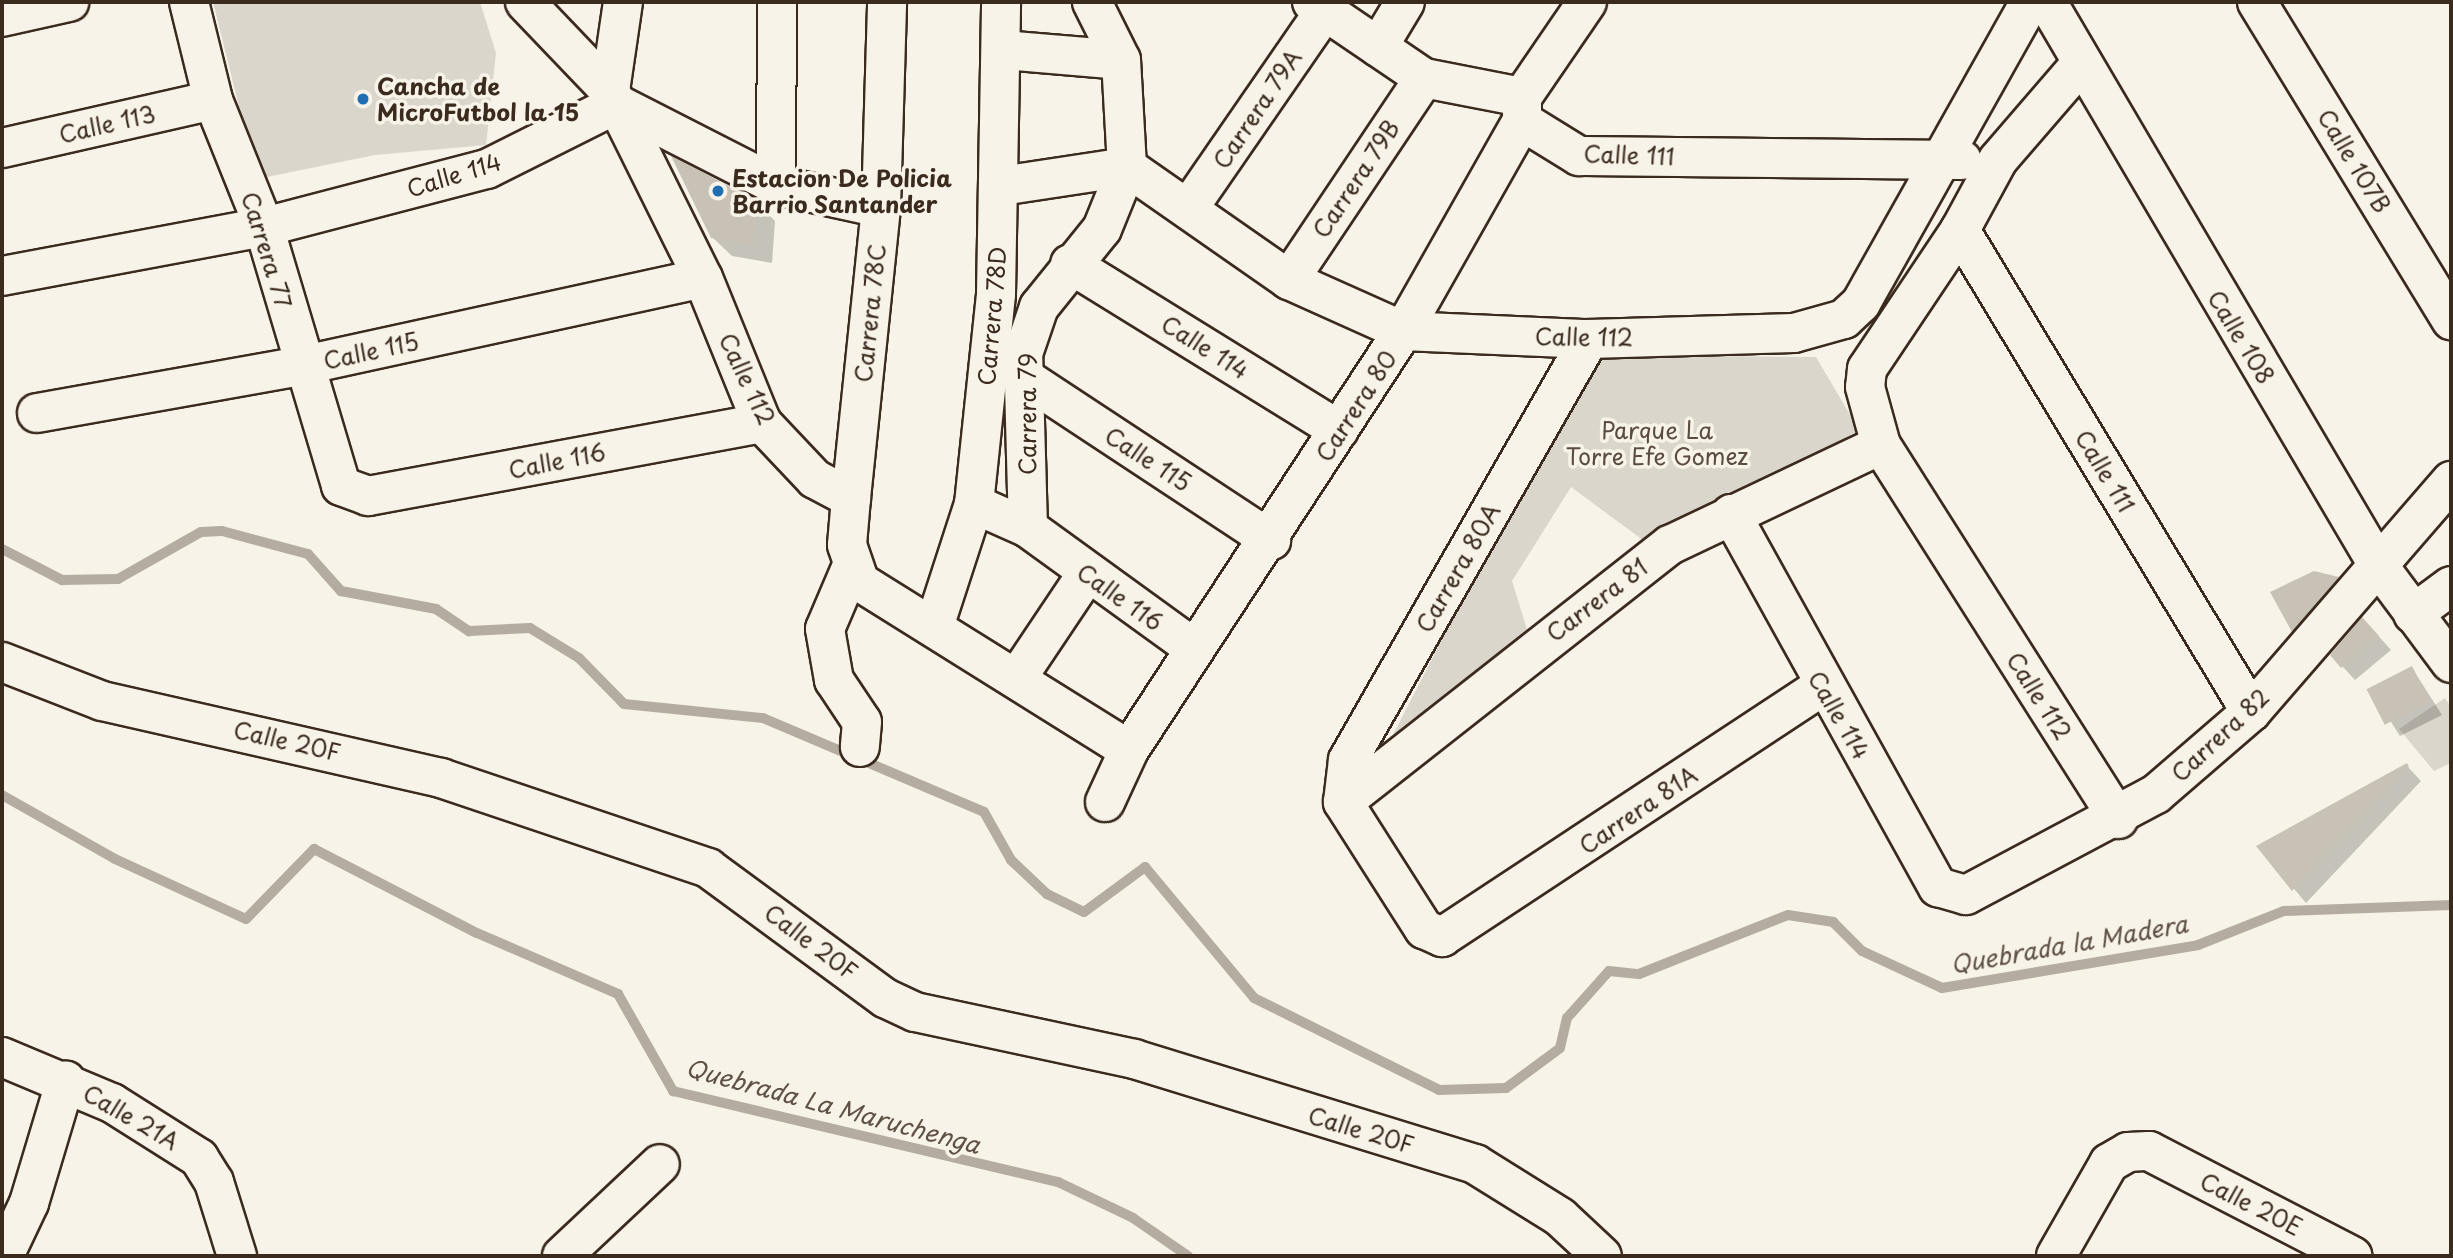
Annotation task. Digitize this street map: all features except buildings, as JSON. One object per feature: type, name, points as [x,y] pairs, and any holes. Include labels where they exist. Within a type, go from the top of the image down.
[{"type":"street","points":[[2,17],[69,2]]},
{"type":"street","name":"Carrera 77","points":[[189,2],[213,100],[264,227],[300,366],[341,486],[353,494]]},
{"type":"street","name":"Calle 112","points":[[525,2],[614,98],[703,278],[762,423],[815,479],[851,498]]},
{"type":"street","points":[[623,2],[614,98],[776,185],[881,208]]},
{"type":"street","points":[[776,185],[777,2]]},
{"type":"street","name":"Carrera 78C","points":[[851,498],[881,208],[887,2]]},
{"type":"street","name":"Carrera 78D","points":[[935,624],[974,504],[1001,186],[1001,2]]},
{"type":"street","name":"Carrera 79","points":[[1028,528],[1023,354],[1039,307],[1070,264],[1102,229],[1127,167],[1121,60],[1092,2]]},
{"type":"street","points":[[1378,47],[1405,2]]},
{"type":"street","name":"Carrera 80","points":[[1105,802],[1129,750],[1271,540],[1403,331],[1522,109],[1587,2]]},
{"type":"street","name":"Calle 107B","points":[[2257,2],[2451,320]]},
{"type":"street","name":"Calle 112","points":[[1127,167],[1191,206],[1289,280],[1403,331],[1589,340],[1794,333],[1844,319],[1861,303],[1939,159],[2049,5]]},
{"type":"street","name":"Calle 108","points":[[2049,5],[2079,66],[2378,565],[2451,663]]},
{"type":"street","name":"Calle 111","points":[[1318,7],[1424,78],[1522,109],[1579,156],[1998,160]]},
{"type":"street","name":"Carrera 79A","points":[[1191,206],[1318,7]]},
{"type":"street","points":[[1003,50],[1121,60]]},
{"type":"street","points":[[1959,230],[1998,160],[2079,66]]},
{"type":"street","name":"Carrera 79B","points":[[1289,280],[1424,78]]},
{"type":"street","name":"Calle 114","points":[[2,276],[264,227],[487,169],[614,98]]},
{"type":"street","name":"Calle 113","points":[[2,148],[213,100]]},
{"type":"street","points":[[1001,186],[1127,167]]},
{"type":"street","name":"Calle 112","points":[[1959,230],[1867,369],[1865,387],[1881,445],[2118,819]]},
{"type":"street","name":"Calle 111","points":[[1959,230],[2251,712]]},
{"type":"street","name":"Calle 114","points":[[1070,264],[1339,430]]},
{"type":"street","name":"Calle 115","points":[[37,413],[300,366],[703,278]]},
{"type":"street","name":"Carrera 80A","points":[[1343,802],[1348,760],[1589,340]]},
{"type":"street","name":"Calle 115","points":[[1025,378],[1271,540]]},
{"type":"street","name":"Calle 116","points":[[353,494],[762,423]]},
{"type":"street","name":"Carrera 81","points":[[1343,802],[1670,545],[1881,445]]},
{"type":"street","name":"Carrera 82","points":[[1966,895],[2118,819],[2251,712],[2451,481]]},
{"type":"street","points":[[851,498],[851,568],[825,629],[834,680],[862,722],[860,747]]},
{"type":"street","name":"Calle 116","points":[[974,504],[1028,528],[1086,575],[1195,649]]},
{"type":"street","name":"Calle 114","points":[[1731,514],[1821,687],[1938,887],[1966,895]]},
{"type":"street","points":[[851,568],[860,582],[935,624],[1129,750]]},
{"type":"street","points":[[1017,678],[1086,575]]},
{"type":"street","points":[[2413,614],[2451,586]]},
{"type":"street","name":"Calle 20F","points":[[2,662],[103,701],[441,778],[708,868],[905,1007],[1134,1059],[1475,1164],[1560,1217],[1602,1256]]},
{"type":"street","name":"Carrera 81A","points":[[1343,802],[1424,929],[1442,937],[1455,933],[1821,687]]},
{"type":"street","name":"Calle 21A","points":[[2,1057],[66,1080],[166,1132],[199,1158],[214,1182],[237,1256]]},
{"type":"street","points":[[4,1256],[29,1203],[66,1080]]},
{"type":"street","name":"Calle 20E","points":[[2056,1256],[2109,1163],[2127,1152],[2149,1151],[2352,1256]]},
{"type":"street","points":[[562,1256],[660,1164]]},
{"type":"green space","name":"Cancha de MicroFutbol la 15","points":[[213,2],[480,2],[496,53],[486,145],[375,155],[257,179]]},
{"type":"green space","name":"Parque La Torre Efe Gomez","points":[[1588,355],[1816,357],[1859,430],[1651,546],[1571,487],[1512,581],[1532,645],[1377,766]]},
{"type":"green space","points":[[2445,698],[2451,707],[2451,763],[2434,771],[2399,729]]},
{"type":"waterway","name":"Quebrada la Madera","points":[[2,549],[62,580],[118,579],[201,532],[222,531],[308,554],[341,591],[436,609],[469,631],[530,628],[579,658],[624,704],[763,718],[984,812],[1011,860],[1047,894],[1084,912],[1145,867],[1254,998],[1439,1090],[1506,1088],[1560,1048],[1567,1018],[1609,971],[1639,974],[1788,915],[1833,922],[1862,951],[1942,988],[2198,945],[2284,911],[2451,905]]},
{"type":"waterway","name":"Quebrada La Maruchenga","points":[[2,795],[115,859],[246,919],[314,849],[477,933],[618,994],[673,1091],[1058,1182],[1133,1218],[1188,1256]]},
{"type":"place","name":"Cancha de MicroFutbol la 15","points":[[363,99]]},
{"type":"place","name":"Estacion De Policia Barrio Santander","points":[[718,191]]}]
